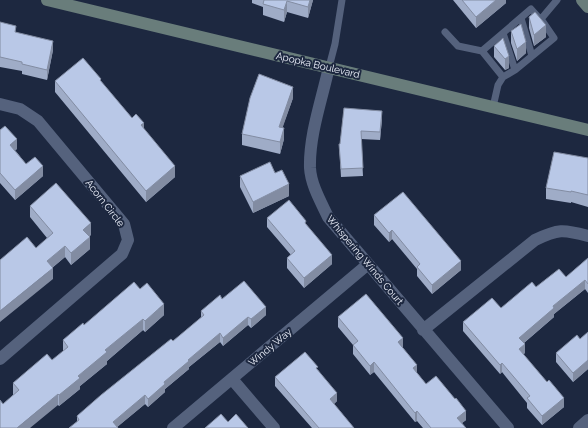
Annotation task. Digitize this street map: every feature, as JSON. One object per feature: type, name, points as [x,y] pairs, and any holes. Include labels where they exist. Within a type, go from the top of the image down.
[{"type":"street","name":"Apopka Boulevard","points":[[47,0],[588,130]]},
{"type":"street","points":[[582,0],[588,7]]},
{"type":"street","name":"Whispering Winds Court","points":[[329,68],[313,138],[310,169],[315,191],[328,217],[367,265],[508,428]]},
{"type":"street","name":"Acorn Circle","points":[[0,104],[20,109],[38,121],[124,224],[128,240],[122,254],[0,359]]},
{"type":"street","points":[[423,330],[534,240],[551,233],[568,231],[588,236]]},
{"type":"street","name":"Windy Way","points":[[173,428],[367,265]]},
{"type":"street","points":[[232,379],[274,428]]},
{"type":"street","points":[[579,428],[588,420]]},
{"type":"lane","points":[[329,68],[335,44],[342,0]]},
{"type":"lane","points":[[541,19],[557,0]]},
{"type":"lane","points":[[482,51],[532,9],[554,38],[515,70],[503,77],[498,85],[493,107]]},
{"type":"lane","points":[[521,18],[532,56]]},
{"type":"lane","points":[[445,32],[458,46],[482,51],[503,77]]},
{"type":"lane","points":[[503,33],[515,70]]},
{"type":"building","points":[[264,0],[310,0],[308,7],[287,1],[284,10],[263,4]]},
{"type":"building","points":[[462,0],[496,0],[476,17]]},
{"type":"building","points":[[535,12],[546,25],[534,35],[529,17]]},
{"type":"building","points":[[0,22],[16,26],[15,32],[53,41],[47,70],[0,57]]},
{"type":"building","points":[[521,24],[526,42],[517,49],[511,31]]},
{"type":"building","points":[[503,38],[509,56],[505,59],[494,46]]},
{"type":"building","points":[[83,58],[132,118],[136,114],[144,123],[141,125],[175,166],[146,191],[55,81]]},
{"type":"building","points":[[259,74],[293,87],[279,127],[284,128],[280,142],[242,134],[250,98]]},
{"type":"building","points":[[344,108],[382,111],[380,132],[361,131],[363,168],[341,169],[339,144]]},
{"type":"building","points":[[5,126],[17,139],[10,145],[26,164],[35,157],[43,166],[15,190],[0,173],[0,130]]},
{"type":"building","points":[[554,152],[588,158],[588,195],[546,188]]},
{"type":"building","points":[[270,162],[275,173],[282,170],[289,184],[253,202],[240,176]]},
{"type":"building","points":[[56,183],[91,223],[83,230],[90,237],[71,253],[65,246],[47,261],[53,268],[0,311],[0,260],[27,237],[36,248],[53,233],[30,206]]},
{"type":"building","points":[[403,192],[461,261],[432,285],[417,267],[420,264],[392,230],[389,233],[374,215]]},
{"type":"building","points":[[289,200],[306,221],[305,223],[332,255],[304,278],[287,258],[295,251],[267,218]]},
{"type":"building","points":[[588,258],[588,284],[585,280],[553,306],[554,308],[519,338],[525,344],[519,349],[547,382],[549,380],[564,398],[542,416],[527,398],[530,396],[502,363],[500,365],[463,322],[492,298],[501,308],[532,282],[536,287],[559,269],[566,277]]},
{"type":"building","points":[[244,281],[266,307],[251,319],[248,317],[223,338],[220,333],[164,382],[165,384],[148,399],[145,395],[113,422],[118,428],[69,428],[79,420],[77,416],[101,395],[171,339],[173,341],[204,315],[201,311],[220,295],[222,299]]},
{"type":"building","points":[[134,282],[140,289],[147,283],[164,304],[145,321],[143,319],[105,350],[107,352],[78,376],[80,378],[17,428],[0,428],[0,400],[3,404],[19,390],[13,383],[47,354],[52,360],[68,347],[63,340],[83,323],[84,325]]},
{"type":"building","points":[[366,294],[403,338],[398,342],[417,365],[413,368],[426,384],[436,376],[466,411],[457,418],[466,428],[431,428],[417,411],[415,413],[374,362],[370,366],[353,345],[358,341],[338,317]]},
{"type":"building","points":[[588,332],[588,360],[573,373],[556,353],[577,335],[580,339]]},
{"type":"building","points":[[305,352],[337,393],[330,399],[354,428],[319,428],[275,377]]},
{"type":"building","points":[[221,414],[228,422],[236,414],[248,428],[205,428]]}]
